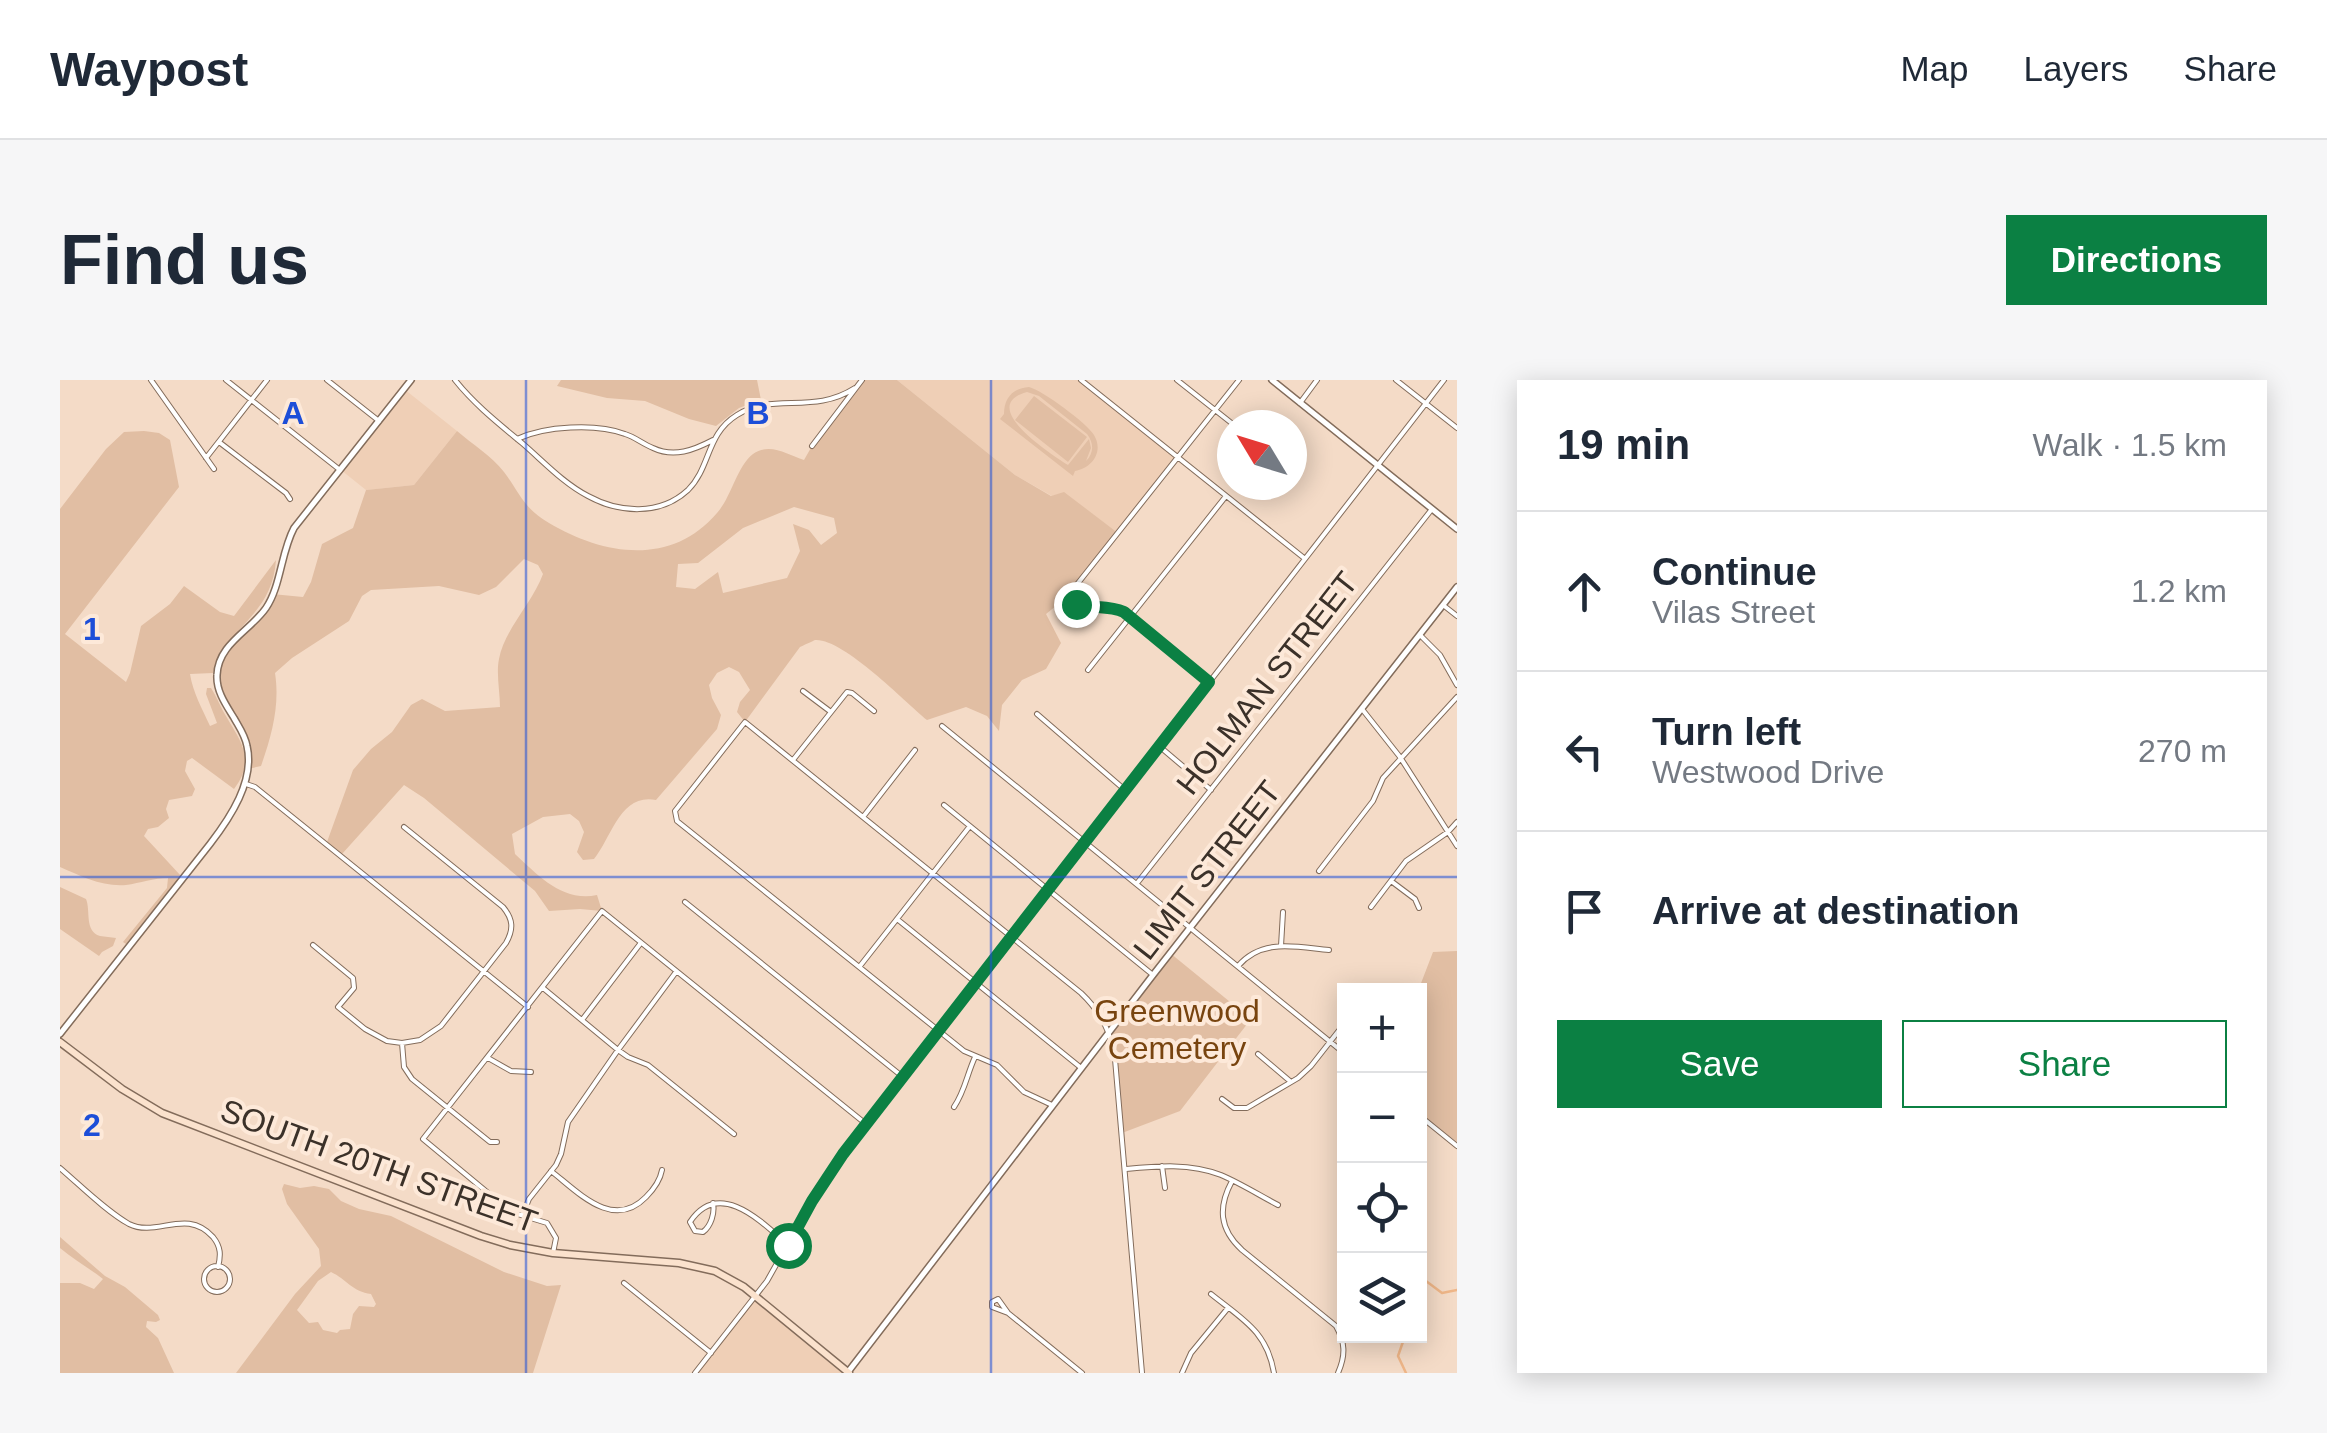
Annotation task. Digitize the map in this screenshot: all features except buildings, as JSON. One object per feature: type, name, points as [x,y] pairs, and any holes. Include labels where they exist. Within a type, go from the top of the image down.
[{"type":"main road","name":"SOUTH 20TH STREET","points":[[60,1042],[122,1089],[162,1113],[481,1236],[510,1246],[554,1253],[698,1266],[731,1278],[848,1373]]},
{"type":"street","points":[[151,380],[214,470]]},
{"type":"street","points":[[226,380],[340,470]]},
{"type":"street","points":[[206,458],[267,380]]},
{"type":"street","points":[[327,380],[379,421]]},
{"type":"street","points":[[60,1034],[222,828],[248,769],[248,747],[221,695],[217,671],[224,652],[266,608],[294,528],[411,380]]},
{"type":"street","points":[[455,380],[571,485],[612,505],[643,510],[658,508],[687,491],[721,427],[734,416],[762,404],[830,400],[854,388]]},
{"type":"street","points":[[812,446],[862,380]]},
{"type":"street","points":[[1177,380],[1215,410]]},
{"type":"street","points":[[1209,682],[1130,617],[1114,608],[1085,607],[1067,598],[1239,380]]},
{"type":"street","points":[[1272,380],[1457,529]]},
{"type":"street","points":[[1300,402],[1317,380]]},
{"type":"street","points":[[1396,380],[1457,428]]},
{"type":"street","points":[[695,1373],[756,1296],[827,1176],[866,1124],[1444,380]]},
{"type":"street","points":[[1085,381],[1217,489]]},
{"type":"street","points":[[830,400],[836,413]]},
{"type":"street","points":[[517,439],[526,434],[594,427],[625,434],[662,452],[694,450],[713,440]]},
{"type":"street","points":[[219,442],[290,499]]},
{"type":"street","points":[[1088,670],[1223,500]]},
{"type":"street","points":[[1231,500],[1304,559]]},
{"type":"street","name":"HOLMAN STREET","points":[[1137,884],[1432,509]]},
{"type":"street","name":"LIMIT STREET","points":[[848,1373],[1152,975],[1457,587]]},
{"type":"street","points":[[1443,605],[1457,616]]},
{"type":"street","points":[[1420,635],[1440,655],[1457,685]]},
{"type":"street","points":[[803,690],[831,712]]},
{"type":"street","points":[[793,760],[847,692],[874,711]]},
{"type":"street","points":[[1319,871],[1368,808],[1383,778],[1457,698]]},
{"type":"street","points":[[1362,709],[1400,757],[1457,846]]},
{"type":"street","points":[[1037,714],[1125,790]]},
{"type":"street","points":[[1052,1106],[1024,1092],[1005,1071],[975,1057],[939,1030],[675,818],[676,811],[745,722],[1093,1005],[1109,1032],[1115,1059],[1142,1373]]},
{"type":"street","points":[[942,726],[1337,1047]]},
{"type":"street","points":[[1158,746],[1211,790]]},
{"type":"street","points":[[863,817],[915,750]]},
{"type":"street","points":[[244,783],[256,788],[528,1007]]},
{"type":"street","points":[[944,805],[1152,975]]},
{"type":"street","points":[[1370,907],[1410,857],[1457,822]]},
{"type":"street","points":[[860,966],[970,826]]},
{"type":"street","points":[[313,945],[353,978],[354,988],[338,1007],[378,1038],[402,1043],[420,1040],[441,1026],[483,972],[511,934],[510,914],[404,827]]},
{"type":"street","points":[[1390,880],[1416,899],[1420,908]]},
{"type":"street","points":[[685,902],[902,1078]]},
{"type":"street","points":[[554,1253],[556,1238],[548,1223],[511,1212],[423,1140],[602,911],[866,1124]]},
{"type":"street","points":[[1280,946],[1284,912]]},
{"type":"street","points":[[897,919],[1082,1068]]},
{"type":"street","points":[[582,1020],[640,943]]},
{"type":"street","points":[[1238,966],[1262,948],[1330,950]]},
{"type":"street","points":[[523,1215],[529,1199],[561,1154],[568,1122],[676,972]]},
{"type":"street","points":[[543,988],[618,1050],[648,1065],[734,1134]]},
{"type":"street","points":[[1222,1099],[1234,1108],[1247,1108],[1305,1072],[1337,1032]]},
{"type":"street","points":[[402,1043],[404,1066],[412,1079],[490,1142],[497,1142]]},
{"type":"street","points":[[1258,1054],[1291,1082]]},
{"type":"street","points":[[954,1107],[962,1096],[975,1057]]},
{"type":"street","points":[[488,1058],[511,1071],[531,1072]]},
{"type":"street","points":[[1427,1122],[1457,1146]]},
{"type":"street","points":[[1126,1169],[1162,1166],[1202,1170],[1232,1180],[1278,1205]]},
{"type":"street","points":[[1162,1166],[1165,1188]]},
{"type":"street","points":[[60,1168],[133,1226],[184,1222],[202,1228],[218,1245],[218,1267]]},
{"type":"street","points":[[551,1171],[592,1203],[613,1211],[638,1204],[660,1179],[662,1170]]},
{"type":"street","points":[[1232,1180],[1222,1209],[1225,1230],[1242,1250],[1336,1326],[1344,1343],[1338,1373]]},
{"type":"street","points":[[714,1204],[706,1230],[695,1231],[690,1222],[709,1203],[737,1206],[788,1245]]},
{"type":"street","points":[[218,1267],[227,1272],[229,1283],[224,1290],[214,1292],[207,1288],[204,1278],[210,1269],[218,1267]]},
{"type":"street","points":[[624,1283],[711,1354]]},
{"type":"street","points":[[1210,1294],[1255,1329],[1270,1351],[1274,1373]]},
{"type":"street","points":[[1182,1373],[1191,1353],[1228,1308]]},
{"type":"street","points":[[1008,1313],[1082,1373]]},
{"type":"shaded area","points":[[897,380],[1088,380],[1086,383],[1177,458],[1118,533],[1064,493],[1052,496],[1015,475]]},
{"type":"shaded area","points":[[404,389],[457,431],[414,485],[366,490],[341,470]]},
{"type":"shaded area","points":[[756,1297],[847,1373],[695,1373]]},
{"type":"green space","points":[[561,380],[757,380],[761,400],[739,408],[716,426],[645,401],[607,398],[557,386]]},
{"type":"green space","points":[[862,380],[897,380],[1015,475],[1051,496],[1064,492],[1118,533],[1067,597],[1046,614],[1061,643],[1046,669],[1022,680],[1002,705],[999,731],[987,716],[966,707],[927,720],[857,659],[827,642],[815,640],[800,647],[745,722],[737,712],[750,690],[739,672],[729,667],[717,673],[709,685],[721,715],[717,729],[656,800],[634,803],[625,810],[594,859],[583,860],[577,852],[584,832],[570,814],[543,817],[512,834],[515,854],[533,871],[562,891],[597,895],[602,911],[549,911],[535,891],[404,785],[342,854],[327,842],[353,770],[392,732],[411,705],[422,699],[445,711],[500,707],[498,670],[502,648],[543,574],[538,565],[524,559],[496,587],[479,595],[439,586],[371,590],[362,596],[349,621],[275,673],[276,708],[269,743],[261,766],[248,769],[247,745],[218,681],[227,649],[272,594],[303,597],[322,544],[353,528],[366,490],[414,485],[457,431],[499,466],[540,517],[592,543],[636,550],[679,542],[699,530],[722,507],[753,454],[772,449],[804,460]],"holes":[[[794,507],[834,518],[837,533],[821,545],[809,530],[793,524],[800,551],[787,578],[723,593],[718,572],[695,589],[676,587],[678,564],[698,563],[743,528]]]},
{"type":"green space","points":[[1029,387],[1083,423],[1097,441],[1095,458],[1073,476],[1000,419],[1010,395]],"holes":[[[1027,392],[1039,396],[1087,434],[1091,441],[1092,448],[1086,461],[1091,448],[1089,439],[1068,465],[1034,441],[1013,418],[1009,408],[1013,399]]]},
{"type":"green space","points":[[1034,396],[1087,437],[1068,462],[1015,420]]},
{"type":"green space","points":[[124,432],[159,433],[170,440],[179,487],[65,634],[126,682],[141,626],[170,604],[184,586],[220,612],[234,616],[276,560],[266,595],[228,643],[213,673],[190,674],[210,726],[217,723],[206,694],[207,688],[211,688],[243,748],[245,768],[234,789],[192,758],[187,761],[185,771],[195,789],[192,796],[169,800],[169,818],[148,829],[144,836],[181,876],[126,944],[123,942],[167,888],[168,878],[109,884],[60,867],[60,509]]},
{"type":"green space","points":[[60,887],[86,899],[92,930],[100,936],[116,938],[113,946],[99,956],[60,929]]},
{"type":"green space","points":[[1457,951],[1457,1142],[1427,1119],[1427,983],[1421,983],[1433,952]]},
{"type":"green space","name":"Greenwood Cemetery","points":[[1170,953],[1251,1019],[1180,1111],[1122,1133],[1109,1032]]},
{"type":"green space","points":[[284,1184],[329,1189],[341,1201],[391,1216],[504,1272],[547,1286],[561,1285],[533,1373],[236,1373],[321,1266],[319,1249],[287,1204]],"holes":[[[331,1272],[359,1291],[371,1294],[376,1304],[359,1306],[350,1329],[337,1333],[323,1330],[318,1322],[309,1323],[297,1310],[318,1281]]]},
{"type":"green space","points":[[60,1237],[158,1315],[160,1320],[147,1321],[146,1327],[158,1338],[174,1373],[60,1373],[60,1283],[80,1283],[94,1289],[103,1279],[60,1248]]},
{"type":"waterway","points":[[1427,1282],[1442,1293],[1457,1290]]},
{"type":"waterway","points":[[1403,1343],[1398,1356],[1406,1373]]},
{"type":"route","points":[[788,1245],[843,1154],[1209,682],[1124,612],[1076,604]]}]
